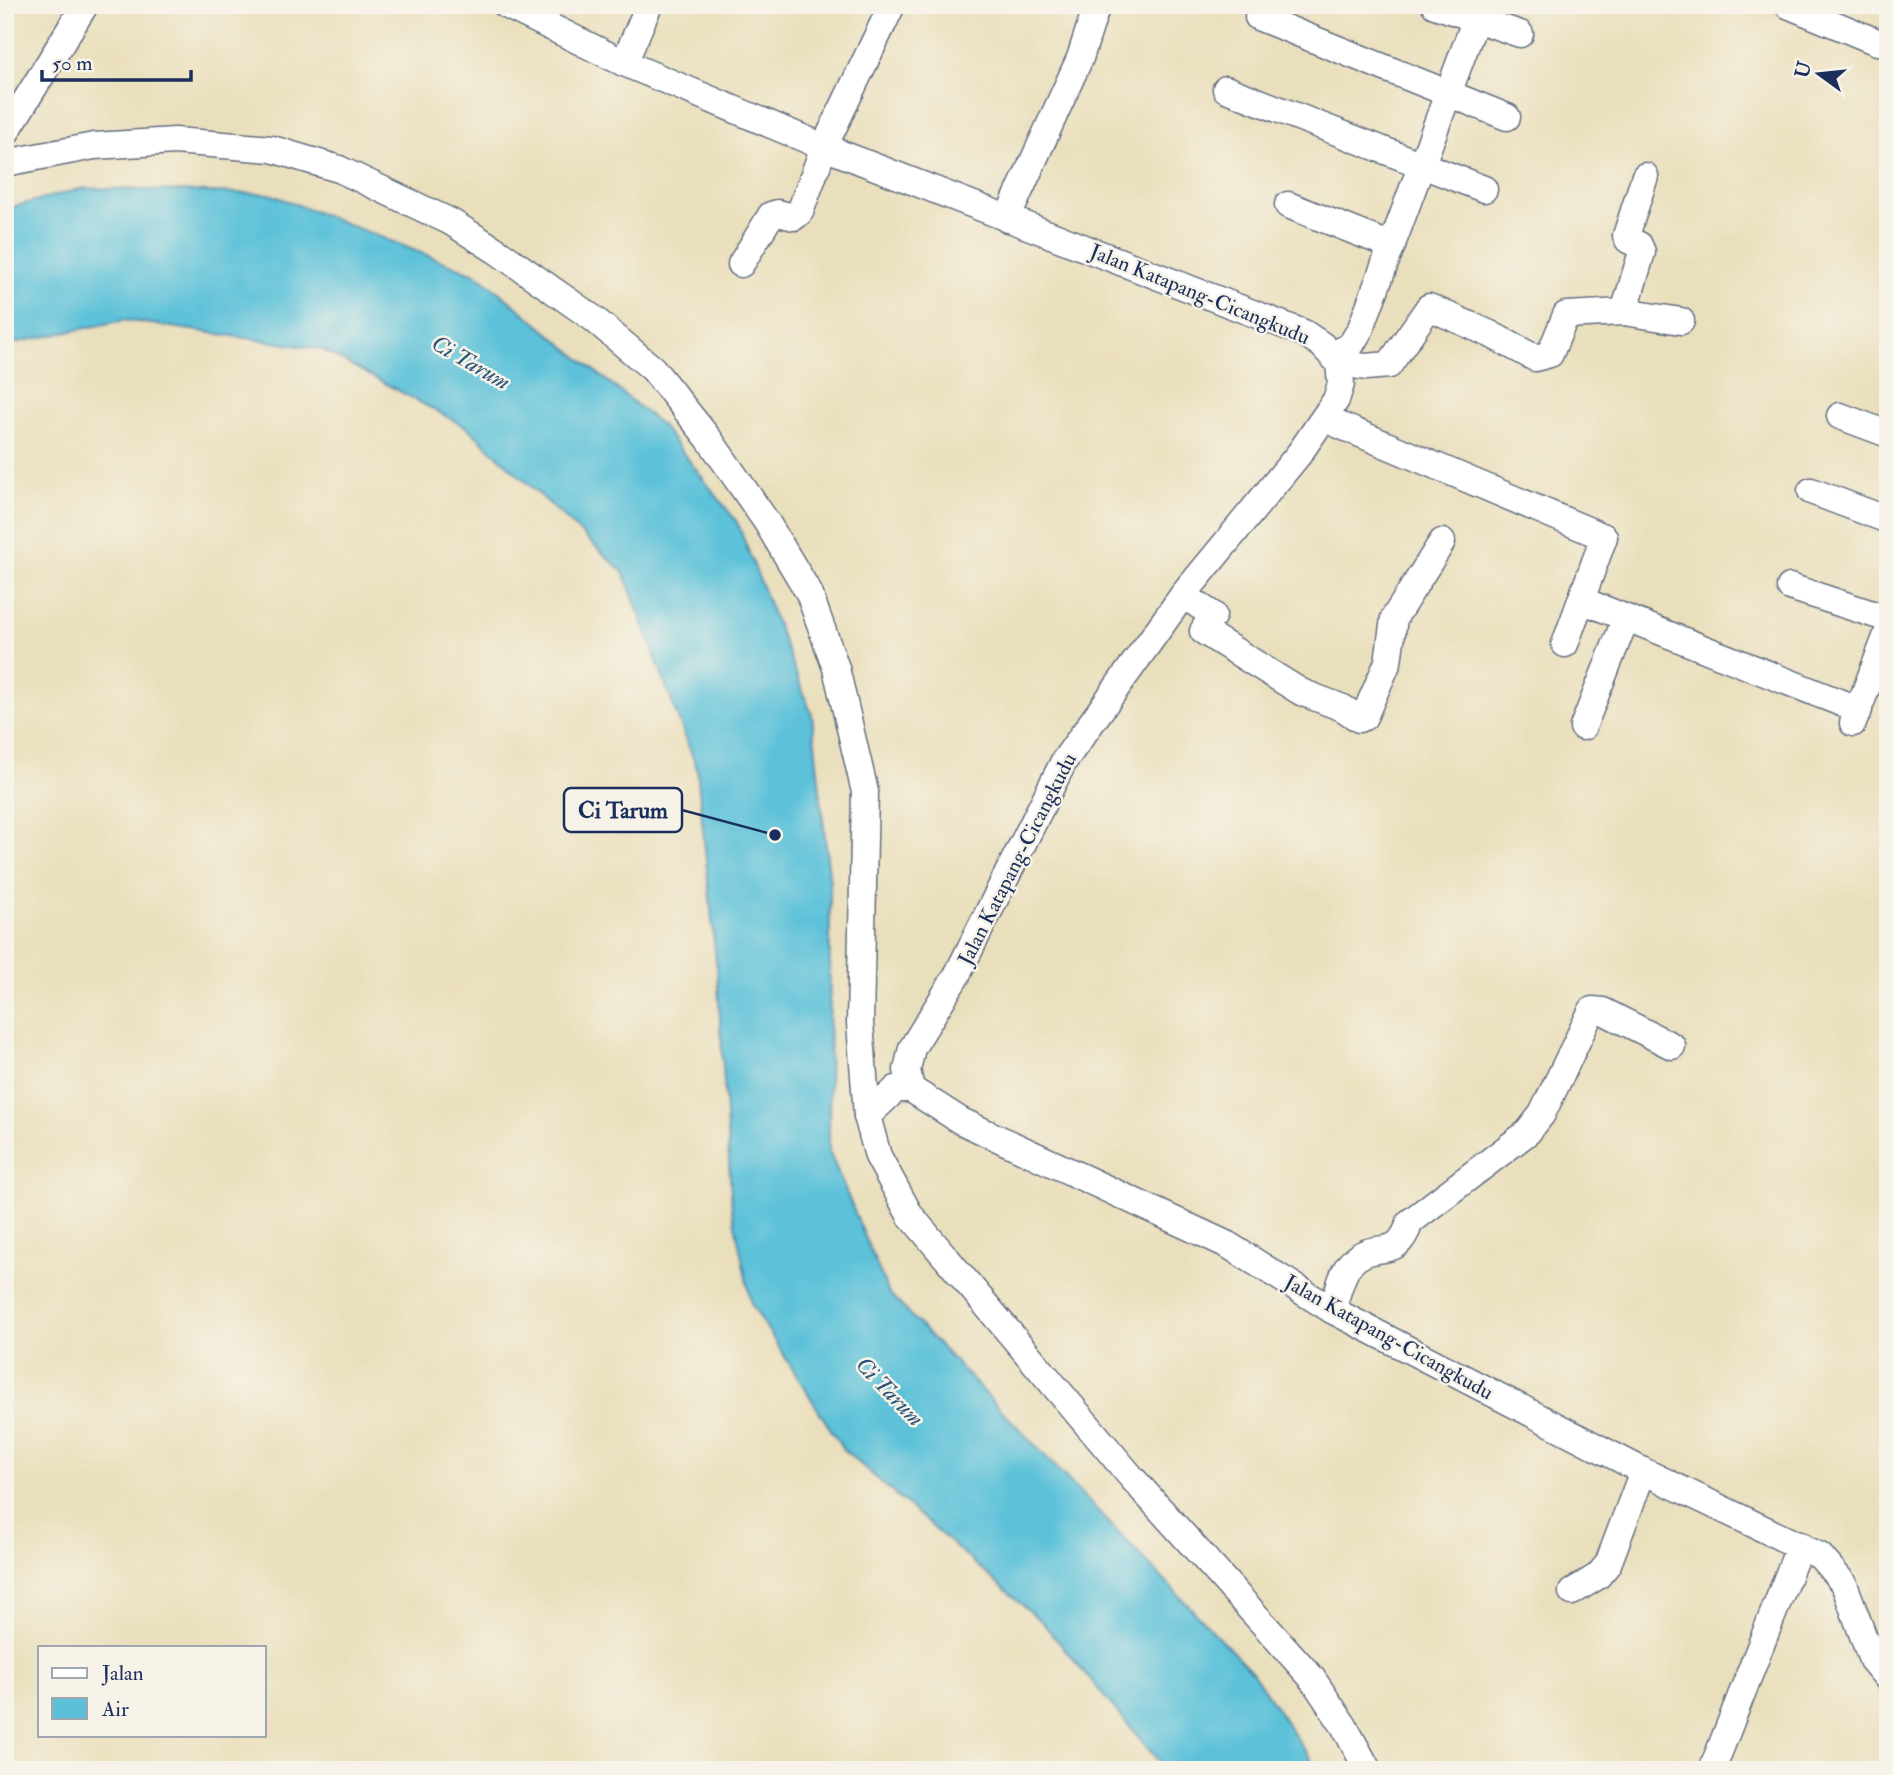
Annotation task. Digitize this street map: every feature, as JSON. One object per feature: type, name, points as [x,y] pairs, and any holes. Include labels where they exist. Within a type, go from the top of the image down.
[{"type":"street","points":[[5,134],[85,5]]},
{"type":"street","name":"Jalan Katapang-Cicangkudu","points":[[506,5],[533,11],[624,63],[824,147],[1007,219],[1135,265],[1304,333],[1335,359],[1341,384],[1325,419],[1183,594],[1065,761],[957,975],[912,1048],[907,1070],[911,1089],[961,1121],[1228,1245],[1332,1310],[1643,1471],[1820,1556],[1844,1584],[1872,1660],[1888,1679]]},
{"type":"street","points":[[624,63],[649,5]]},
{"type":"street","points":[[741,264],[771,215],[778,213],[794,217],[800,212],[824,147],[892,5]]},
{"type":"street","points":[[1007,219],[1080,58],[1097,5]]},
{"type":"street","points":[[1435,5],[1479,12],[1520,34]]},
{"type":"street","points":[[1803,8],[1877,42],[1888,42]]},
{"type":"street","points":[[1335,359],[1350,345],[1361,328],[1479,12]]},
{"type":"street","points":[[1258,18],[1507,117]]},
{"type":"street","points":[[1226,89],[1484,188]]},
{"type":"street","points":[[5,163],[94,146],[175,141],[231,143],[272,149],[339,169],[451,222],[594,319],[653,369],[709,439],[766,521],[809,593],[836,668],[865,792],[860,1023],[867,1116],[878,1156],[910,1215],[1133,1479],[1312,1678],[1368,1770]]},
{"type":"street","points":[[1624,312],[1642,252],[1639,245],[1628,240],[1626,236],[1645,176]]},
{"type":"street","points":[[1287,205],[1392,246]]},
{"type":"street","points":[[1335,359],[1366,368],[1389,365],[1429,307],[1490,334],[1535,358],[1550,354],[1566,316],[1624,312],[1681,321]]},
{"type":"street","points":[[1840,416],[1888,434]]},
{"type":"street","points":[[1325,419],[1604,537],[1565,644]]},
{"type":"street","points":[[1811,491],[1888,520]]},
{"type":"street","points":[[1183,594],[1213,615],[1203,631],[1301,692],[1343,708],[1360,719],[1364,717],[1388,662],[1394,618],[1442,542]]},
{"type":"street","points":[[1790,587],[1888,619]]},
{"type":"street","points":[[1581,600],[1856,717],[1888,632]]},
{"type":"street","points":[[1583,727],[1626,618]]},
{"type":"street","points":[[1332,1310],[1349,1265],[1367,1251],[1394,1248],[1404,1241],[1410,1222],[1528,1132],[1542,1114],[1592,1010],[1603,1011],[1672,1046]]},
{"type":"street","points":[[867,1116],[896,1089],[911,1089]]},
{"type":"street","points":[[1572,1592],[1598,1576],[1608,1564],[1643,1471]]},
{"type":"street","points":[[1712,1770],[1800,1545]]},
{"type":"water","points":[[83,188],[270,194],[478,275],[661,425],[737,522],[812,715],[830,885],[829,1151],[888,1292],[1252,1672],[1318,1770],[1166,1770],[1042,1622],[843,1449],[751,1303],[732,1209],[717,971],[697,769],[624,573],[468,428],[321,349],[124,320],[5,345],[5,209]]},
{"type":"place","name":"Ci Tarum","points":[[775,835]]}]
